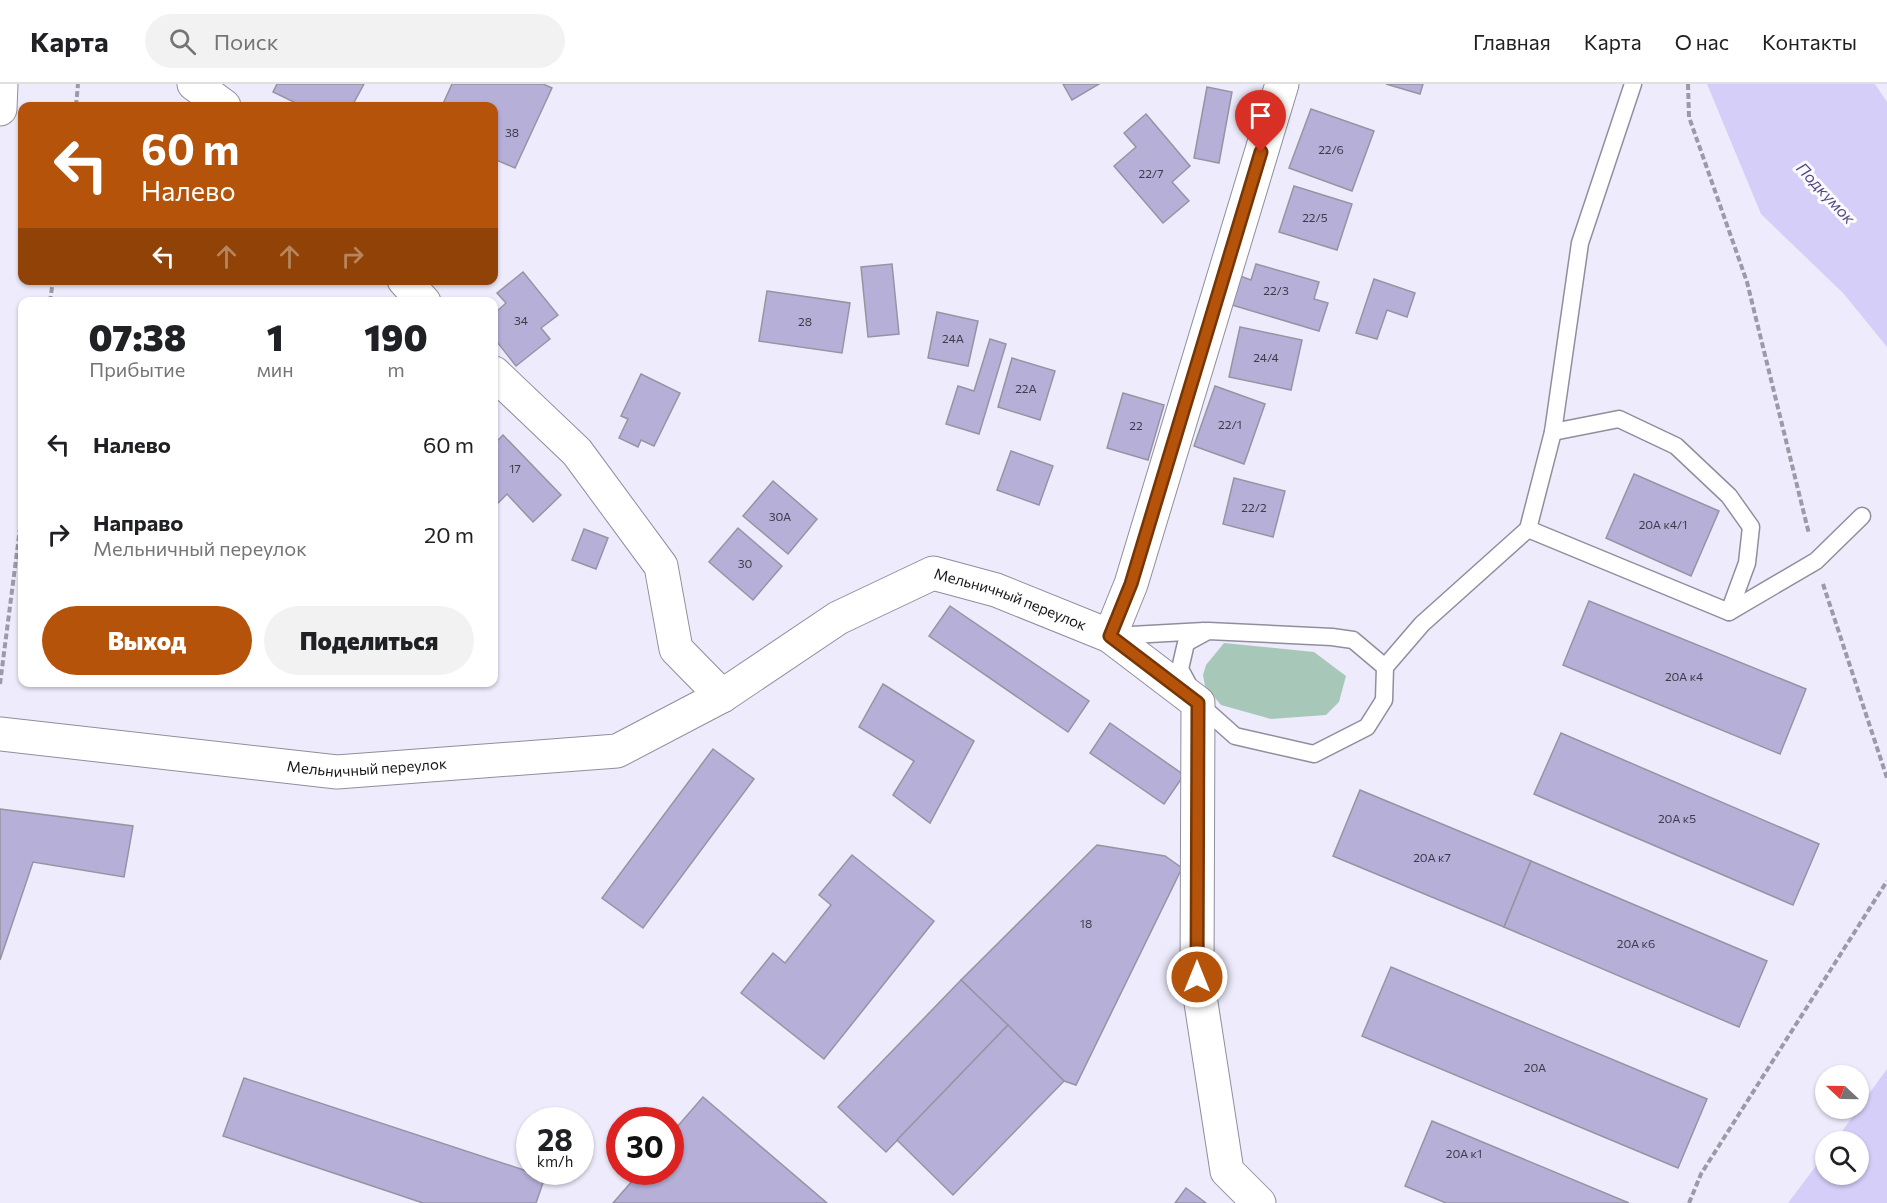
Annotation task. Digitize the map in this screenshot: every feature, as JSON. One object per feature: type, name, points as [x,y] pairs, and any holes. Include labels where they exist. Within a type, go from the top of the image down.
[{"type":"street","points":[[0,110],[1,84]]},
{"type":"street","points":[[194,84],[219,102]]},
{"type":"street","points":[[1110,636],[1131,584],[1282,84]]},
{"type":"street","points":[[409,285],[419,297]]},
{"type":"street","points":[[498,378],[577,452],[661,566],[676,649],[722,696]]},
{"type":"street","name":"Мельничный переулок","points":[[0,734],[337,772],[617,751],[722,696],[838,618],[933,573],[996,590],[1110,636],[1198,703]]},
{"type":"street","points":[[1198,703],[1197,977],[1227,1171],[1259,1203]]},
{"type":"lane","points":[[1208,631],[1186,643],[1180,669],[1198,703],[1235,736],[1314,753],[1367,727],[1384,700],[1385,667],[1422,624],[1528,529],[1553,432],[1580,243],[1633,84]]},
{"type":"lane","points":[[1553,432],[1619,419],[1676,446],[1729,496],[1751,527],[1747,563],[1729,612]]},
{"type":"lane","points":[[1729,612],[1816,561],[1862,516]]},
{"type":"lane","points":[[1528,529],[1729,612]]},
{"type":"lane","points":[[1110,636],[1208,631],[1332,637],[1353,640],[1385,667]]},
{"type":"path","points":[[76,102],[78,84]]},
{"type":"path","points":[[1688,84],[1689,117],[1747,282],[1816,561],[1887,778]]},
{"type":"path","points":[[0,684],[18,544]]},
{"type":"path","points":[[1689,1203],[1701,1174],[1887,881]]},
{"type":"green space","points":[[1224,643],[1314,652],[1346,676],[1339,702],[1326,715],[1271,719],[1221,705],[1205,686],[1203,675],[1206,665]]},
{"type":"water","name":"Подкумок","points":[[1707,84],[1875,84],[1887,102],[1887,347],[1844,294],[1761,214]]},
{"type":"water","points":[[1887,1069],[1887,1203],[1788,1203],[1815,1167],[1815,1185],[1869,1185],[1869,1131],[1842,1131],[1851,1119],[1869,1119],[1869,1094]]},
{"type":"building","points":[[277,84],[364,84],[354,102],[294,102],[273,92]]},
{"type":"building","points":[[452,84],[543,84],[552,88],[515,168],[498,161],[498,102],[444,102]]},
{"type":"building","points":[[1063,84],[1099,84],[1072,100]]},
{"type":"building","points":[[1386,84],[1423,84],[1420,94]]},
{"type":"building","points":[[1207,87],[1232,92],[1219,163],[1194,158]]},
{"type":"building","points":[[1311,109],[1374,131],[1352,191],[1289,168]]},
{"type":"building","points":[[1146,114],[1190,166],[1172,182],[1189,201],[1163,223],[1114,166],[1136,147],[1124,133]]},
{"type":"building","points":[[1294,186],[1352,204],[1337,250],[1279,232]]},
{"type":"building","points":[[892,264],[899,334],[868,337],[861,267]]},
{"type":"building","points":[[1256,264],[1319,282],[1314,299],[1328,303],[1319,331],[1232,305],[1240,276],[1251,280]]},
{"type":"building","points":[[523,272],[558,315],[541,328],[550,339],[516,366],[498,343],[498,310],[506,303],[497,293]]},
{"type":"building","points":[[1374,279],[1415,293],[1407,317],[1387,310],[1377,339],[1356,333]]},
{"type":"building","points":[[767,291],[850,303],[842,353],[759,341]]},
{"type":"building","points":[[937,312],[978,321],[968,366],[928,358]]},
{"type":"building","points":[[1240,327],[1302,340],[1291,390],[1229,377]]},
{"type":"building","points":[[990,339],[1006,344],[979,434],[946,424],[958,386],[974,391]]},
{"type":"building","points":[[1012,358],[1055,371],[1040,420],[998,407]]},
{"type":"building","points":[[641,374],[680,393],[654,446],[641,440],[638,447],[619,438],[628,419],[621,416]]},
{"type":"building","points":[[1215,386],[1265,404],[1244,464],[1194,446]]},
{"type":"building","points":[[1123,393],[1164,405],[1148,460],[1107,448]]},
{"type":"building","points":[[503,435],[561,495],[533,522],[507,494],[498,503],[498,440]]},
{"type":"building","points":[[1011,451],[1053,466],[1039,505],[997,490]]},
{"type":"building","points":[[1634,474],[1719,511],[1691,576],[1606,538]]},
{"type":"building","points":[[1234,478],[1285,491],[1273,537],[1223,524]]},
{"type":"building","points":[[773,481],[817,519],[788,554],[743,516]]},
{"type":"building","points":[[738,528],[782,566],[753,600],[709,562]]},
{"type":"building","points":[[584,529],[608,538],[596,569],[572,560]]},
{"type":"building","points":[[1589,601],[1806,689],[1780,754],[1563,665]]},
{"type":"building","points":[[950,606],[1089,701],[1068,732],[929,636]]},
{"type":"building","points":[[883,684],[974,741],[930,823],[893,795],[914,761],[859,727]]},
{"type":"building","points":[[1110,723],[1184,775],[1164,804],[1090,753]]},
{"type":"building","points":[[1561,733],[1819,844],[1793,905],[1534,794]]},
{"type":"building","points":[[713,749],[754,779],[643,928],[602,898]]},
{"type":"building","points":[[1360,790],[1531,861],[1504,927],[1333,856]]},
{"type":"building","points":[[0,809],[133,826],[124,877],[33,862],[0,960]]},
{"type":"building","points":[[1097,845],[1165,856],[1182,868],[1076,1085],[1064,1081],[961,980]]},
{"type":"building","points":[[852,855],[934,921],[824,1059],[741,993],[773,953],[785,963],[831,905],[819,895]]},
{"type":"building","points":[[1531,861],[1767,961],[1739,1027],[1504,927]]},
{"type":"building","points":[[1391,967],[1707,1099],[1678,1168],[1362,1036]]},
{"type":"building","points":[[961,980],[1008,1025],[886,1152],[838,1107]]},
{"type":"building","points":[[1008,1025],[1064,1081],[953,1195],[897,1140]]},
{"type":"building","points":[[244,1078],[516,1167],[516,1185],[542,1185],[536,1203],[423,1203],[223,1136]]},
{"type":"building","points":[[703,1097],[827,1203],[613,1203],[629,1185],[684,1185],[684,1119]]},
{"type":"building","points":[[1432,1121],[1629,1203],[1446,1203],[1405,1186]]},
{"type":"building","points":[[1186,1188],[1206,1203],[1175,1203]]},
{"type":"route","points":[[1197,977],[1198,703],[1110,636],[1131,584],[1261,152]]}]
